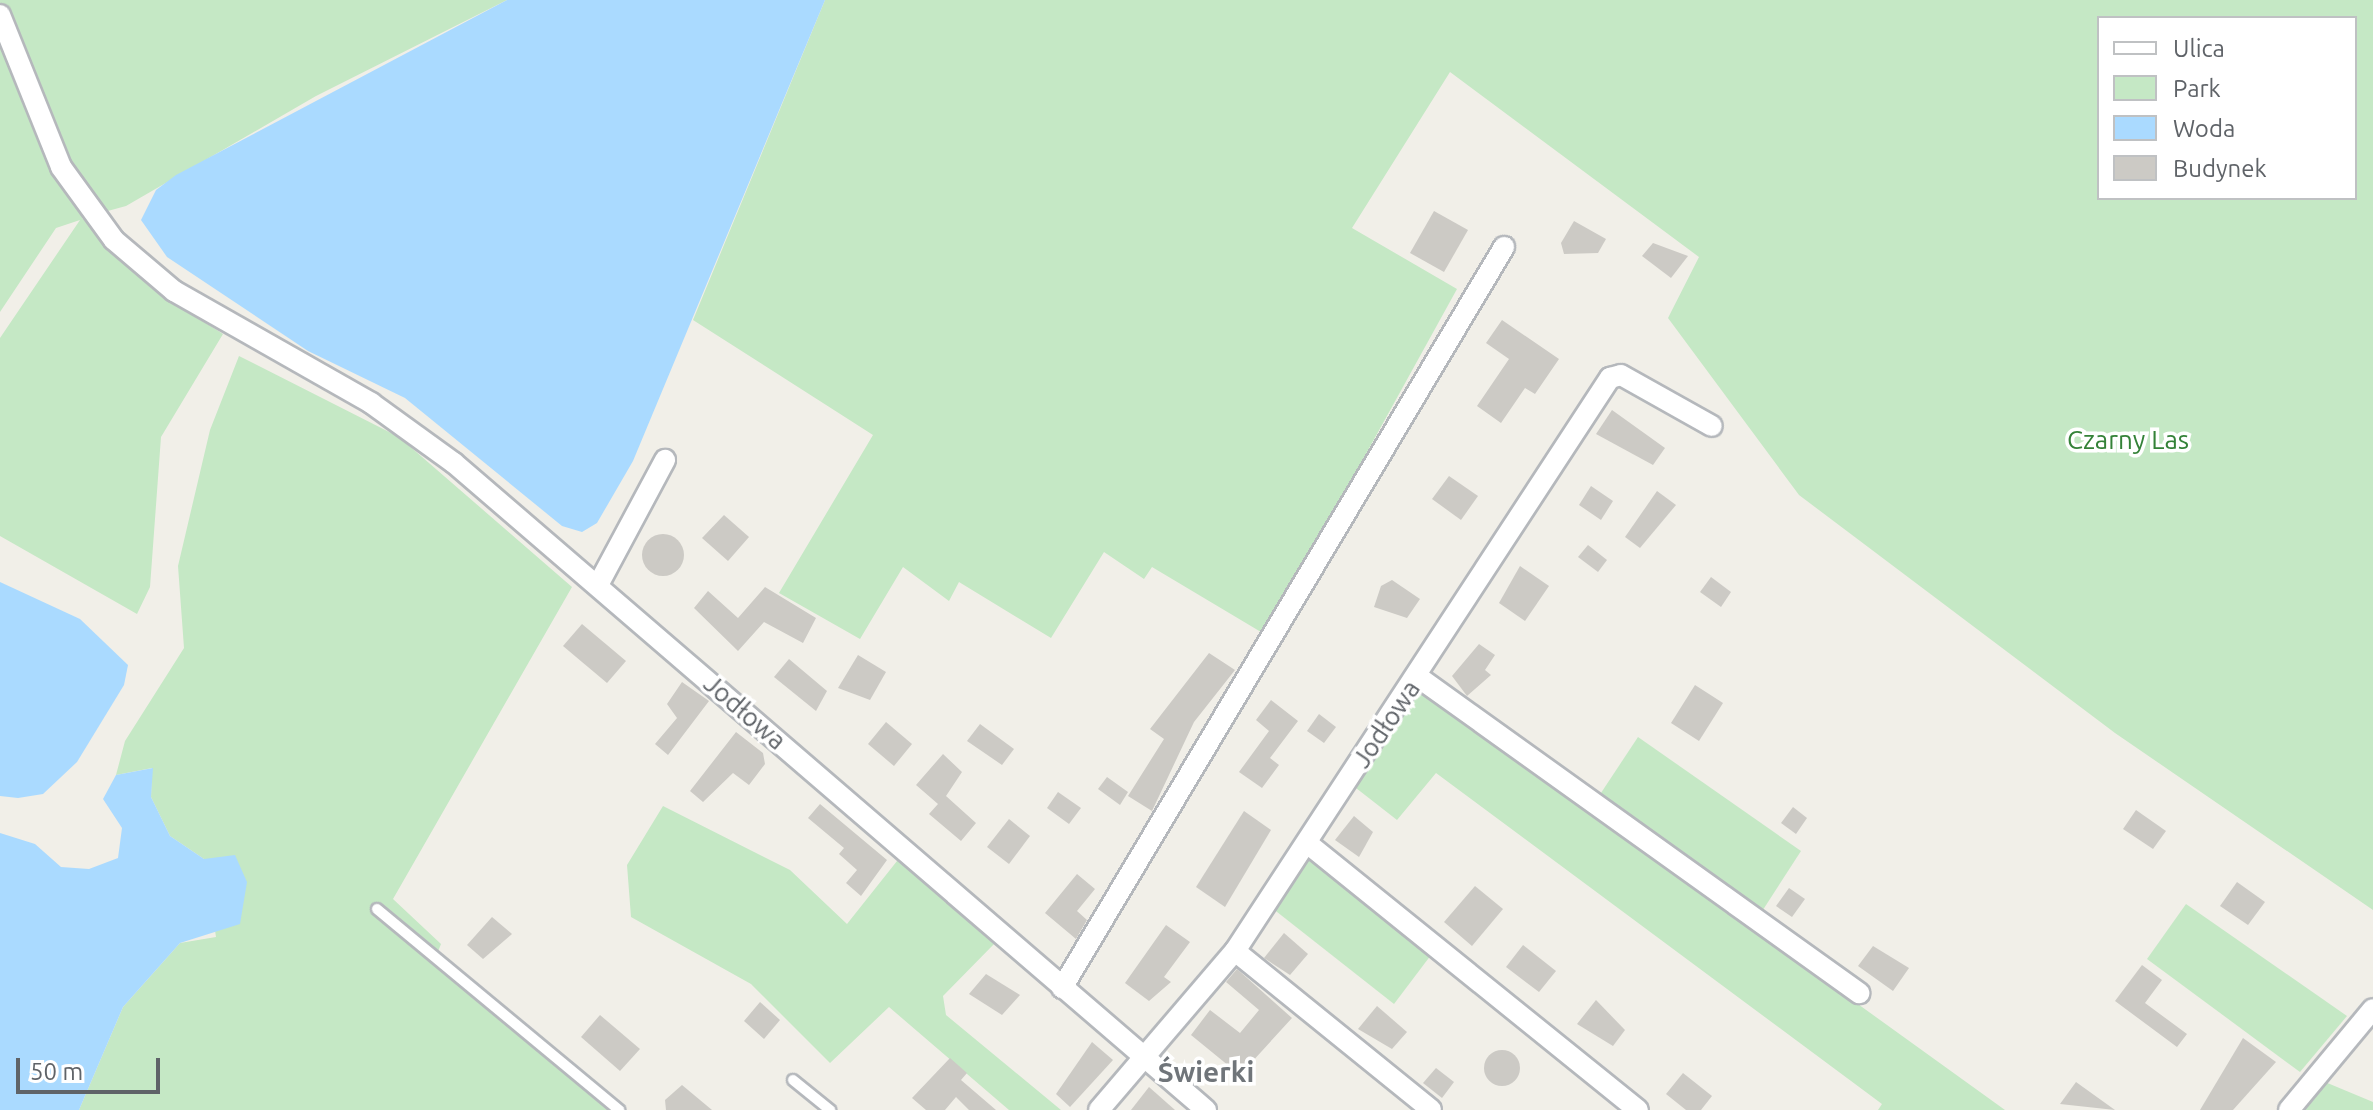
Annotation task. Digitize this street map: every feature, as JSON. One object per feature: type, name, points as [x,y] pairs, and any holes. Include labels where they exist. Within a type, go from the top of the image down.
[{"type":"street","name":"Jodłowa","points":[[0,15],[61,167],[114,240],[174,291],[408,428],[546,538],[1206,1110]]},
{"type":"street","points":[[1062,988],[1504,247]]},
{"type":"street","name":"Jodłowa","points":[[1099,1110],[1146,1060],[1235,951],[1418,677],[1610,378],[1621,375],[1712,426]]},
{"type":"street","points":[[598,585],[665,460]]},
{"type":"street","points":[[1418,677],[1859,993]]},
{"type":"street","points":[[1307,843],[1638,1110]]},
{"type":"street","points":[[1235,951],[1431,1110]]},
{"type":"street","points":[[2289,1110],[2373,1009]]},
{"type":"lane","points":[[377,909],[619,1110]]},
{"type":"lane","points":[[793,1080],[830,1110]]},
{"type":"green space","points":[[0,0],[507,0],[316,96],[126,206],[82,218],[151,288],[223,334],[161,437],[150,587],[137,614],[0,536],[0,338],[80,220],[56,228],[0,312]]},
{"type":"green space","name":"Czarny Las","points":[[825,0],[2373,0],[2373,910],[2115,733],[1799,495],[1668,318],[1699,257],[1450,72],[1352,228],[1457,289],[1266,635],[1152,567],[1144,579],[1104,552],[1051,638],[959,582],[949,601],[903,567],[860,639],[779,593],[873,435],[693,320]]},
{"type":"green space","points":[[239,356],[399,437],[572,587],[393,899],[441,944],[433,964],[608,1110],[79,1110],[123,1007],[180,943],[216,937],[204,859],[170,836],[151,797],[152,768],[116,775],[125,741],[184,648],[178,566],[210,430]]},
{"type":"green space","points":[[1418,689],[2005,1110],[1878,1110],[1882,1104],[1436,773],[1397,820],[1356,788]]},
{"type":"green space","points":[[1638,737],[1801,851],[1759,916],[1597,799]]},
{"type":"green space","points":[[663,806],[790,870],[847,924],[901,856],[995,943],[943,996],[946,1015],[1061,1110],[1009,1110],[889,1007],[830,1063],[751,984],[631,917],[627,865]]},
{"type":"green space","points":[[1307,853],[1431,955],[1394,1004],[1272,908]]},
{"type":"green space","points":[[2186,904],[2347,1016],[2300,1072],[2147,959]]},
{"type":"green space","points":[[2325,1082],[2373,1102],[2373,1110],[2303,1110]]},
{"type":"water","points":[[507,0],[825,0],[633,461],[597,523],[582,532],[562,526],[405,398],[308,351],[167,257],[141,220],[156,190],[176,175]]},
{"type":"water","points":[[0,582],[80,619],[128,665],[124,685],[77,762],[43,794],[18,798],[0,796]]},
{"type":"water","points":[[153,768],[151,797],[170,836],[204,859],[235,855],[247,882],[240,924],[180,943],[123,1007],[79,1110],[0,1110],[0,833],[35,844],[61,867],[89,869],[118,858],[122,828],[103,799],[116,775]]},
{"type":"building","points":[[1434,211],[1468,230],[1444,272],[1410,253]]},
{"type":"building","points":[[1574,221],[1606,239],[1598,253],[1564,254],[1561,243]]},
{"type":"building","points":[[1653,243],[1688,256],[1671,278],[1642,256]]},
{"type":"building","points":[[1502,320],[1559,359],[1535,394],[1525,388],[1501,423],[1477,406],[1509,359],[1486,343]]},
{"type":"building","points":[[1612,410],[1665,448],[1653,465],[1596,434]]},
{"type":"building","points":[[1449,476],[1478,496],[1461,520],[1432,499]]},
{"type":"building","points":[[1591,486],[1613,501],[1601,520],[1579,505]]},
{"type":"building","points":[[1657,491],[1676,505],[1640,548],[1625,537]]},
{"type":"building","points":[[724,515],[749,537],[728,561],[702,538]]},
{"type":"building","points":[[663,534],[678,540],[684,555],[678,570],[663,576],[648,570],[642,555],[648,540]]},
{"type":"building","points":[[1588,545],[1607,560],[1598,572],[1578,557]]},
{"type":"building","points":[[1520,566],[1549,586],[1525,621],[1499,603]]},
{"type":"building","points":[[1711,577],[1731,592],[1721,607],[1700,592]]},
{"type":"building","points":[[1392,580],[1420,599],[1407,618],[1374,607],[1381,586]]},
{"type":"building","points":[[765,587],[816,618],[803,643],[764,622],[738,651],[694,608],[708,591],[738,618]]},
{"type":"building","points":[[582,624],[626,661],[607,683],[563,646]]},
{"type":"building","points":[[1479,644],[1495,655],[1485,670],[1491,675],[1467,696],[1452,676]]},
{"type":"building","points":[[1209,653],[1235,670],[1194,722],[1152,811],[1128,796],[1164,739],[1150,729]]},
{"type":"building","points":[[858,655],[886,672],[870,700],[838,688]]},
{"type":"building","points":[[789,659],[827,691],[816,711],[774,677]]},
{"type":"building","points":[[682,682],[709,701],[668,755],[655,744],[677,718],[667,704]]},
{"type":"building","points":[[1695,685],[1723,703],[1699,741],[1671,723]]},
{"type":"building","points":[[1271,700],[1298,721],[1270,758],[1279,765],[1262,788],[1239,772],[1269,731],[1256,720]]},
{"type":"building","points":[[1319,714],[1336,727],[1324,743],[1307,731]]},
{"type":"building","points":[[886,722],[912,744],[894,766],[868,744]]},
{"type":"building","points":[[980,724],[1014,749],[1002,765],[967,741]]},
{"type":"building","points":[[736,732],[763,753],[765,764],[749,785],[733,773],[703,802],[690,791]]},
{"type":"building","points":[[943,754],[962,772],[946,796],[976,823],[961,841],[929,814],[938,804],[916,785]]},
{"type":"building","points":[[1107,777],[1128,792],[1120,805],[1098,789]]},
{"type":"building","points":[[1058,792],[1081,808],[1069,824],[1047,808]]},
{"type":"building","points":[[820,804],[887,860],[861,896],[846,883],[857,870],[839,854],[844,848],[808,818]]},
{"type":"building","points":[[1793,807],[1807,818],[1796,834],[1781,823]]},
{"type":"building","points":[[2136,810],[2166,831],[2153,849],[2123,829]]},
{"type":"building","points":[[1244,811],[1271,830],[1225,907],[1196,887]]},
{"type":"building","points":[[1354,816],[1373,832],[1359,857],[1335,840]]},
{"type":"building","points":[[1009,819],[1030,836],[1009,864],[987,847]]},
{"type":"building","points":[[1077,874],[1095,889],[1077,911],[1087,920],[1076,939],[1045,913]]},
{"type":"building","points":[[2237,882],[2265,902],[2248,925],[2220,906]]},
{"type":"building","points":[[1475,886],[1503,909],[1472,946],[1444,922]]},
{"type":"building","points":[[1789,888],[1805,899],[1792,917],[1776,906]]},
{"type":"building","points":[[492,917],[512,934],[483,959],[467,945]]},
{"type":"building","points":[[1166,925],[1190,942],[1164,977],[1171,982],[1149,1001],[1125,983]]},
{"type":"building","points":[[1284,933],[1308,954],[1290,975],[1264,958]]},
{"type":"building","points":[[1523,945],[1556,971],[1539,992],[1506,967]]},
{"type":"building","points":[[1873,946],[1909,968],[1893,991],[1858,966]]},
{"type":"building","points":[[2142,965],[2162,980],[2145,1003],[2187,1034],[2177,1047],[2115,1001]]},
{"type":"building","points":[[1237,969],[1292,1018],[1240,1075],[1191,1035],[1210,1010],[1240,1033],[1259,1010],[1226,982]]},
{"type":"building","points":[[986,974],[1020,995],[1002,1015],[969,994]]},
{"type":"building","points":[[1596,1000],[1625,1030],[1613,1046],[1577,1024]]},
{"type":"building","points":[[760,1002],[780,1020],[764,1039],[744,1021]]},
{"type":"building","points":[[1377,1006],[1407,1032],[1392,1049],[1358,1029]]},
{"type":"building","points":[[600,1015],[640,1049],[620,1071],[581,1037]]},
{"type":"building","points":[[2243,1038],[2276,1062],[2233,1110],[2200,1110]]},
{"type":"building","points":[[1092,1042],[1113,1060],[1070,1107],[1056,1094]]},
{"type":"building","points":[[1502,1050],[1515,1055],[1520,1068],[1515,1081],[1502,1086],[1489,1081],[1484,1068],[1489,1055]]},
{"type":"building","points":[[950,1058],[967,1073],[961,1080],[996,1110],[969,1110],[956,1097],[945,1110],[926,1110],[912,1098]]},
{"type":"building","points":[[1436,1068],[1454,1082],[1442,1098],[1423,1083]]},
{"type":"building","points":[[1683,1073],[1712,1096],[1701,1110],[1686,1110],[1666,1094]]},
{"type":"building","points":[[2076,1082],[2115,1110],[2060,1104]]},
{"type":"building","points":[[682,1085],[712,1110],[666,1110],[665,1100]]},
{"type":"building","points":[[1149,1087],[1175,1110],[1131,1110]]},
{"type":"district","name":"Świerki","points":[[1206,1072]]}]
